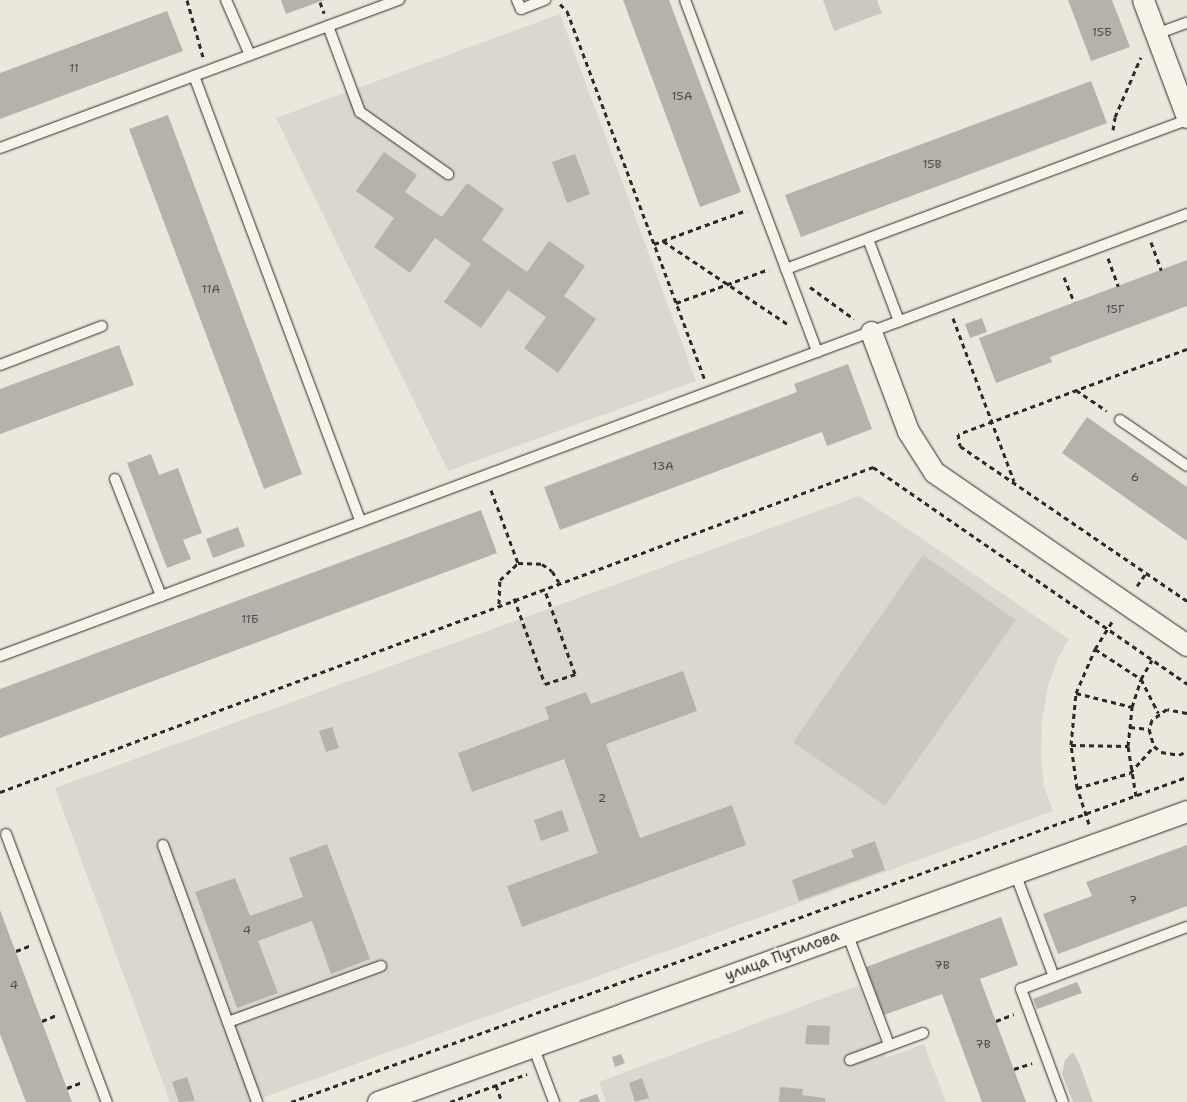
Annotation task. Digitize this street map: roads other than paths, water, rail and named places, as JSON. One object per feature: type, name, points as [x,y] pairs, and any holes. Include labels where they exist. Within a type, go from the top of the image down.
[{"type":"street","points":[[1143,0],[1187,119]]},
{"type":"street","points":[[871,332],[908,431],[934,472],[1187,645]]},
{"type":"street","name":"улица Путилова","points":[[378,1102],[1187,811]]},
{"type":"lane","points":[[226,0],[250,55]]},
{"type":"lane","points":[[0,148],[399,0]]},
{"type":"lane","points":[[518,0],[521,9],[545,0]]},
{"type":"lane","points":[[685,0],[817,352]]},
{"type":"lane","points":[[1156,34],[1187,23]]},
{"type":"lane","points":[[328,26],[360,112],[448,174]]},
{"type":"lane","points":[[194,76],[361,522]]},
{"type":"lane","points":[[784,266],[868,239],[1187,119]]},
{"type":"lane","points":[[0,656],[1187,214]]},
{"type":"lane","points":[[868,239],[900,322]]},
{"type":"lane","points":[[0,365],[102,326]]},
{"type":"lane","points":[[1120,420],[1187,466]]},
{"type":"lane","points":[[115,479],[161,596]]},
{"type":"lane","points":[[6,834],[107,1102]]},
{"type":"lane","points":[[163,845],[257,1102]]},
{"type":"lane","points":[[1014,873],[1054,977]]},
{"type":"lane","points":[[1063,1102],[1021,989],[1187,927]]},
{"type":"lane","points":[[847,933],[889,1045]]},
{"type":"lane","points":[[228,1022],[381,966]]},
{"type":"lane","points":[[850,1060],[922,1033]]},
{"type":"lane","points":[[533,1046],[554,1102]]}]
